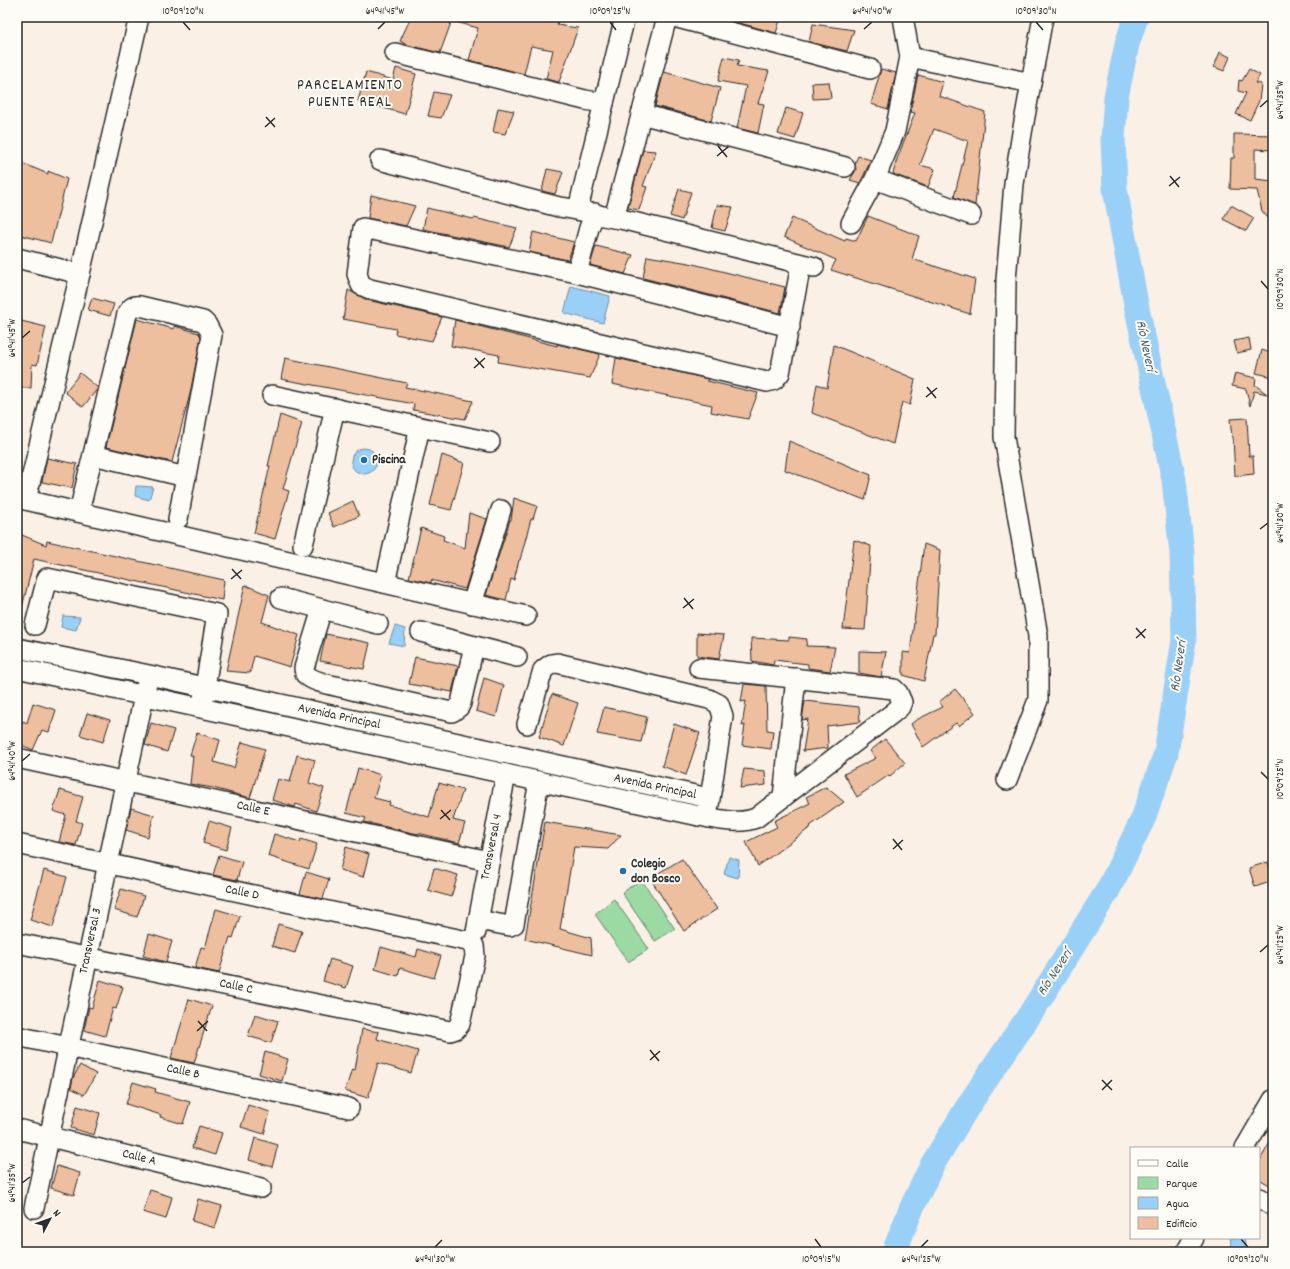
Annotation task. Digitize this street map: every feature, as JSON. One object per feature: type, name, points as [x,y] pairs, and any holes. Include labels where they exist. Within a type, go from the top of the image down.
[{"type":"street","points":[[139,17],[80,274],[21,499],[526,616]]},
{"type":"street","points":[[577,273],[588,228],[586,211],[604,103],[625,17]]},
{"type":"street","points":[[614,218],[667,17]]},
{"type":"street","points":[[674,17],[870,69]]},
{"type":"street","points":[[1008,780],[1038,700],[1038,636],[1004,437],[1006,280],[1014,184],[1044,17]]},
{"type":"street","points":[[851,223],[875,179],[896,131],[910,57],[903,18]]},
{"type":"street","points":[[394,52],[585,100],[604,103]]},
{"type":"street","points":[[910,57],[1031,83]]},
{"type":"street","points":[[641,114],[845,167]]},
{"type":"street","points":[[380,160],[559,207],[586,211],[614,218],[622,218],[807,266],[790,327],[780,373],[774,380],[767,382],[370,289],[361,285],[357,274],[363,228],[577,273],[790,327]]},
{"type":"street","points":[[875,179],[972,215]]},
{"type":"street","points":[[17,258],[80,274]]},
{"type":"street","points":[[79,512],[127,314],[135,305],[203,321],[207,325],[212,335],[178,519]]},
{"type":"street","points":[[272,395],[490,442]]},
{"type":"street","points":[[303,545],[335,408]]},
{"type":"street","points":[[385,583],[420,427]]},
{"type":"street","points":[[93,455],[186,477]]},
{"type":"street","points":[[472,604],[501,510]]},
{"type":"street","points":[[35,625],[46,578],[217,614],[202,707]]},
{"type":"street","points":[[281,598],[378,624]]},
{"type":"street","points":[[322,609],[304,668],[305,674],[308,677],[318,681],[374,696],[452,712],[461,703],[474,646]]},
{"type":"street","points":[[421,632],[517,658]]},
{"type":"street","name":"Avenida Principal","points":[[17,648],[205,687],[704,797],[704,810],[539,781],[144,694],[17,668]]},
{"type":"street","points":[[527,724],[543,670],[551,664],[557,663],[709,699],[719,704],[723,716],[704,810],[727,820],[748,821],[756,818],[893,713],[900,707],[902,702],[898,692],[894,689],[699,668]]},
{"type":"street","name":"Transversal 3","points":[[34,1208],[149,675]]},
{"type":"street","points":[[783,797],[796,678]]},
{"type":"street","points":[[367,743],[374,696]]},
{"type":"street","points":[[386,748],[394,700]]},
{"type":"street","name":"Calle E","points":[[17,758],[489,861]]},
{"type":"street","name":"Transversal 4","points":[[456,1030],[460,1024],[475,956],[470,944],[478,920],[506,774]]},
{"type":"street","points":[[478,920],[510,926],[514,924],[539,781]]},
{"type":"street","name":"Calle D","points":[[17,844],[470,944]]},
{"type":"street","name":"Calle C","points":[[17,943],[450,1031],[456,1030]]},
{"type":"street","name":"Calle B","points":[[17,1036],[349,1108]]},
{"type":"street","points":[[1246,1147],[1273,1100]]},
{"type":"street","name":"Calle A","points":[[17,1129],[261,1188]]},
{"type":"street","points":[[1260,1199],[1273,1206]]},
{"type":"street","points":[[1186,1252],[1193,1239]]},
{"type":"green space","points":[[641,879],[675,929],[655,941],[622,893]]},
{"type":"green space","points":[[614,899],[649,949],[628,962],[595,914]]},
{"type":"water","points":[[571,286],[610,296],[603,323],[564,313]]},
{"type":"water","name":"Piscina","points":[[364,448],[374,451],[377,461],[374,471],[364,474],[354,471],[351,461],[354,451]]},
{"type":"water","points":[[136,486],[153,487],[149,500],[135,496]]},
{"type":"water","points":[[63,616],[80,617],[76,630],[61,627]]},
{"type":"water","points":[[395,626],[405,629],[404,646],[389,643]]},
{"type":"water","points":[[729,857],[739,860],[738,878],[724,874]]},
{"type":"water","points":[[1230,1239],[1244,1239],[1246,1252],[1233,1252]]},
{"type":"building","points":[[411,17],[559,17],[557,25],[578,28],[559,82],[546,79],[553,50],[531,46],[524,74],[469,60],[478,28],[452,20],[440,53],[408,45],[400,41]]},
{"type":"building","points":[[729,17],[781,17],[776,33],[728,20]]},
{"type":"building","points":[[813,24],[854,30],[847,51],[809,42]]},
{"type":"building","points":[[1220,52],[1230,57],[1224,71],[1214,67]]},
{"type":"building","points":[[724,57],[739,60],[737,66],[769,71],[758,103],[764,104],[758,133],[737,128],[746,86],[718,81]]},
{"type":"building","points":[[396,68],[416,74],[405,114],[358,101],[366,72],[393,80]]},
{"type":"building","points":[[881,69],[896,73],[888,109],[871,104]]},
{"type":"building","points":[[1249,69],[1260,75],[1255,83],[1261,84],[1259,101],[1250,120],[1236,114],[1246,93],[1238,91],[1239,80],[1242,81]]},
{"type":"building","points":[[664,72],[720,88],[711,121],[655,106]]},
{"type":"building","points":[[918,75],[943,82],[939,96],[985,112],[975,205],[954,197],[968,141],[934,129],[920,165],[935,169],[928,187],[893,174],[897,159],[915,113],[910,112]]},
{"type":"building","points":[[829,82],[831,98],[813,99],[812,83]]},
{"type":"building","points":[[434,92],[450,95],[441,118],[428,116]]},
{"type":"building","points":[[498,108],[514,111],[505,134],[493,132]]},
{"type":"building","points":[[786,108],[803,113],[795,139],[778,134]]},
{"type":"building","points":[[1234,134],[1273,135],[1273,150],[1255,149],[1255,179],[1273,181],[1273,224],[1262,211],[1257,190],[1230,189],[1231,158],[1234,158]]},
{"type":"building","points":[[643,150],[656,151],[643,186],[647,187],[639,210],[628,208]]},
{"type":"building","points":[[858,156],[871,160],[860,183],[850,180],[856,170],[855,163]]},
{"type":"building","points":[[17,161],[48,174],[48,171],[67,179],[51,243],[17,234]]},
{"type":"building","points":[[547,169],[563,172],[555,194],[542,191]]},
{"type":"building","points":[[679,189],[691,192],[682,220],[670,216]]},
{"type":"building","points":[[371,195],[415,206],[406,226],[368,218]]},
{"type":"building","points":[[717,205],[733,207],[725,231],[712,228]]},
{"type":"building","points":[[1231,205],[1254,218],[1246,231],[1223,219]]},
{"type":"building","points":[[427,208],[517,228],[509,247],[423,229]]},
{"type":"building","points":[[868,216],[919,236],[912,259],[975,279],[970,314],[831,270],[836,260],[784,237],[792,218],[845,241],[846,238],[856,241]]},
{"type":"building","points":[[533,232],[574,242],[568,260],[529,252]]},
{"type":"building","points":[[596,246],[633,255],[625,274],[590,265]]},
{"type":"building","points":[[647,256],[689,263],[785,287],[780,313],[643,278]]},
{"type":"building","points":[[348,290],[367,300],[442,317],[432,341],[395,334],[396,329],[343,319]]},
{"type":"building","points":[[92,298],[114,304],[110,316],[88,310]]},
{"type":"building","points":[[137,319],[174,329],[174,326],[199,333],[201,337],[190,394],[172,462],[106,447]]},
{"type":"building","points":[[17,320],[46,327],[37,365],[32,364],[31,388],[17,388]]},
{"type":"building","points":[[455,320],[557,346],[557,344],[600,354],[590,378],[498,362],[499,355],[451,346]]},
{"type":"building","points":[[1249,338],[1251,350],[1237,353],[1234,341]]},
{"type":"building","points":[[834,345],[915,379],[910,405],[902,402],[893,444],[812,413],[817,384],[827,388]]},
{"type":"building","points":[[1262,350],[1273,354],[1273,377],[1256,373]]},
{"type":"building","points":[[285,358],[407,383],[405,387],[473,401],[465,419],[413,410],[414,404],[281,379]]},
{"type":"building","points":[[616,358],[708,379],[707,381],[758,393],[748,419],[711,412],[712,405],[612,384]]},
{"type":"building","points":[[80,373],[98,388],[83,407],[65,392]]},
{"type":"building","points":[[1235,373],[1256,378],[1255,385],[1267,394],[1254,391],[1250,406],[1246,389],[1232,386]]},
{"type":"building","points":[[280,415],[302,423],[283,489],[289,491],[275,539],[254,533],[270,466],[268,466]]},
{"type":"building","points":[[1247,418],[1249,456],[1253,456],[1254,474],[1235,476],[1233,437],[1230,419]]},
{"type":"building","points":[[789,441],[871,475],[865,500],[785,470]]},
{"type":"building","points":[[442,455],[464,463],[451,510],[430,505]]},
{"type":"building","points":[[47,458],[77,464],[72,488],[42,482]]},
{"type":"building","points":[[514,498],[537,506],[533,519],[531,519],[514,580],[511,579],[506,600],[486,595],[511,520]]},
{"type":"building","points":[[353,501],[359,516],[334,527],[328,513]]},
{"type":"building","points":[[469,513],[487,519],[465,589],[431,580],[431,583],[409,578],[421,528],[444,536],[443,540],[465,548]]},
{"type":"building","points":[[17,533],[46,545],[47,541],[224,580],[222,600],[34,559],[21,612],[17,612]]},
{"type":"building","points":[[854,540],[871,546],[865,630],[843,629]]},
{"type":"building","points":[[924,544],[940,550],[935,634],[933,634],[924,681],[903,675],[903,652],[910,653]]},
{"type":"building","points":[[245,585],[269,595],[262,622],[299,635],[290,667],[254,656],[250,673],[226,671]]},
{"type":"building","points":[[697,633],[724,635],[719,659],[697,656]]},
{"type":"building","points":[[326,634],[370,643],[364,669],[320,661]]},
{"type":"building","points":[[789,637],[807,639],[806,646],[835,647],[830,671],[808,668],[808,664],[774,660],[773,665],[752,661],[751,638],[789,640]]},
{"type":"building","points":[[859,651],[886,652],[881,677],[859,673]]},
{"type":"building","points":[[415,657],[458,666],[452,692],[409,684]]},
{"type":"building","points":[[484,678],[504,685],[496,717],[476,711]]},
{"type":"building","points":[[744,684],[766,686],[767,730],[773,731],[771,749],[742,745],[745,725],[742,726],[746,701],[741,702]]},
{"type":"building","points":[[955,689],[975,713],[959,726],[956,723],[923,747],[911,724],[943,707],[939,702]]},
{"type":"building","points":[[552,694],[578,703],[564,746],[539,737]]},
{"type":"building","points":[[805,701],[859,707],[860,722],[827,726],[828,748],[803,751],[808,719],[802,720]]},
{"type":"building","points":[[33,703],[56,710],[49,732],[42,730],[33,750],[17,743],[17,722],[22,724],[23,721],[27,723]]},
{"type":"building","points":[[604,707],[647,717],[641,742],[597,734]]},
{"type":"building","points":[[87,713],[110,720],[103,742],[80,735]]},
{"type":"building","points":[[151,723],[174,730],[167,752],[145,745]]},
{"type":"building","points":[[674,724],[700,733],[686,775],[662,766]]},
{"type":"building","points":[[197,733],[220,740],[214,762],[234,768],[242,742],[265,749],[250,798],[213,788],[190,784],[193,756],[190,755]]},
{"type":"building","points":[[885,739],[905,763],[890,776],[889,775],[857,797],[844,774],[876,758],[870,751]]},
{"type":"building","points":[[297,755],[315,760],[309,783],[324,788],[316,811],[296,804],[295,807],[272,800],[278,779],[290,782]]},
{"type":"building","points":[[358,768],[381,775],[374,798],[390,802],[389,805],[429,817],[439,783],[463,790],[453,820],[465,823],[459,843],[364,822],[366,818],[346,813]]},
{"type":"building","points":[[744,769],[765,771],[766,785],[740,788]]},
{"type":"building","points":[[826,787],[844,802],[758,866],[746,842],[777,827],[774,821],[810,803],[806,797]]},
{"type":"building","points":[[60,790],[83,797],[76,821],[82,823],[76,845],[59,842],[66,815],[53,811]]},
{"type":"building","points":[[131,808],[154,815],[148,837],[126,830]]},
{"type":"building","points":[[209,821],[232,828],[226,850],[203,843]]},
{"type":"building","points":[[545,822],[621,835],[608,849],[574,847],[560,929],[591,938],[592,955],[525,939]]},
{"type":"building","points":[[274,834],[300,842],[301,839],[317,844],[309,869],[268,856]]},
{"type":"building","points":[[346,847],[369,854],[363,877],[340,870]]},
{"type":"building","points":[[219,855],[242,862],[237,880],[213,875]]},
{"type":"building","points":[[682,859],[717,909],[684,931],[650,878]]},
{"type":"building","points":[[1268,862],[1273,881],[1255,887],[1249,868]]},
{"type":"building","points":[[434,868],[458,875],[451,897],[428,890]]},
{"type":"building","points":[[44,870],[67,877],[53,927],[30,920]]},
{"type":"building","points":[[306,872],[329,879],[323,899],[300,894]]},
{"type":"building","points":[[121,889],[144,896],[137,917],[114,910]]},
{"type":"building","points":[[216,909],[240,916],[233,938],[230,937],[219,973],[195,968],[201,947],[205,948]]},
{"type":"building","points":[[278,924],[302,931],[295,953],[272,946]]},
{"type":"building","points":[[149,934],[172,941],[166,962],[143,956]]},
{"type":"building","points":[[381,947],[416,957],[418,949],[441,956],[434,978],[400,968],[398,976],[375,969]]},
{"type":"building","points":[[330,959],[353,966],[346,988],[323,981]]},
{"type":"building","points":[[100,980],[123,987],[116,1009],[113,1008],[105,1036],[84,1030],[89,1007],[92,1008]]},
{"type":"building","points":[[189,999],[212,1006],[194,1063],[171,1058]]},
{"type":"building","points":[[255,1014],[278,1021],[271,1043],[248,1036]]},
{"type":"building","points":[[362,1029],[379,1032],[377,1039],[418,1051],[411,1073],[378,1063],[368,1098],[345,1091],[352,1069],[355,1070]]},
{"type":"building","points":[[265,1052],[288,1059],[282,1081],[259,1074]]},
{"type":"building","points":[[80,1065],[96,1074],[84,1095],[71,1088],[73,1078]]},
{"type":"building","points":[[133,1082],[156,1089],[155,1092],[190,1102],[183,1124],[160,1117],[161,1115],[126,1104]]},
{"type":"building","points":[[248,1105],[270,1112],[264,1134],[241,1127]]},
{"type":"building","points":[[77,1106],[100,1113],[94,1135],[71,1128]]},
{"type":"building","points":[[199,1126],[222,1133],[215,1155],[192,1148]]},
{"type":"building","points":[[1273,1137],[1273,1187],[1260,1180],[1260,1160]]},
{"type":"building","points":[[255,1138],[278,1145],[272,1167],[249,1160]]},
{"type":"building","points":[[57,1166],[80,1173],[74,1195],[51,1188]]},
{"type":"building","points":[[150,1190],[172,1197],[166,1219],[143,1212]]},
{"type":"building","points":[[198,1199],[222,1206],[215,1228],[192,1221]]},
{"type":"waterway","name":"Río Neverí","points":[[894,1252],[912,1207],[932,1165],[970,1103],[1031,1013],[1108,890],[1143,819],[1166,753],[1184,640],[1182,553],[1174,480],[1136,304],[1115,189],[1113,138],[1116,97],[1127,44],[1136,17]]},
{"type":"place","name":"Piscina","points":[[364,460]]},
{"type":"place","name":"Colegio don Bosco","points":[[623,871]]},
{"type":"district","name":"PARCELAMIENTO PUENTE REAL","points":[[350,94]]}]
